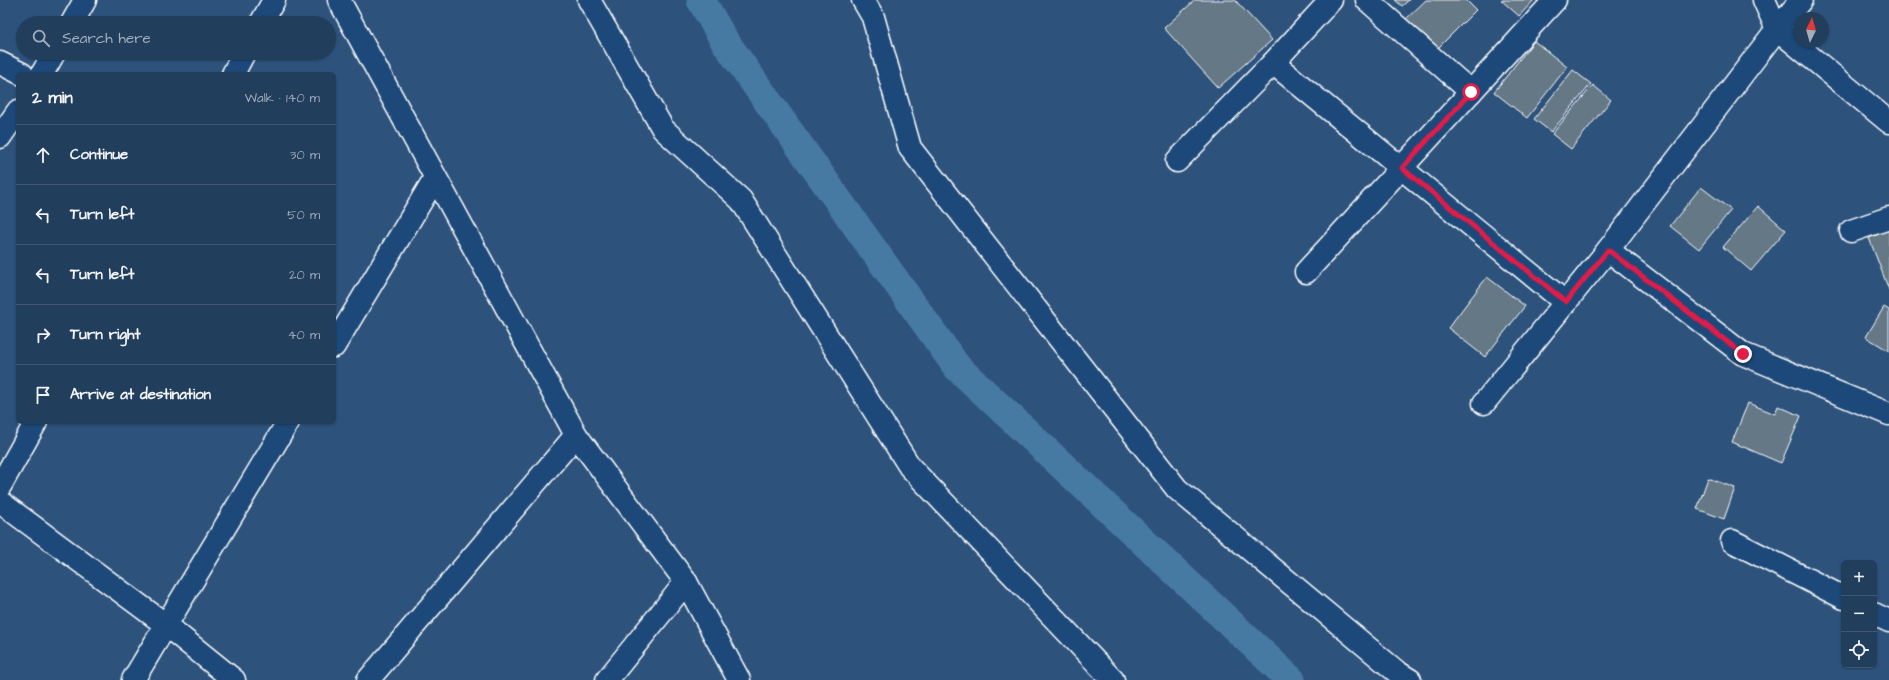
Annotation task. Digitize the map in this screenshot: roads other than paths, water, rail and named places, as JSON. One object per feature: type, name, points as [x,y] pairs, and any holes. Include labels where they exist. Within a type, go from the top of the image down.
[{"type":"street","points":[[76,16],[85,0]]},
{"type":"street","points":[[265,16],[274,0]]},
{"type":"street","points":[[339,0],[576,435],[686,582],[739,680]]},
{"type":"street","points":[[589,0],[663,129],[741,200],[910,467],[1113,680]]},
{"type":"street","points":[[863,0],[873,17],[910,148],[1177,489],[1397,672],[1410,680]]},
{"type":"street","points":[[1177,161],[1331,0]]},
{"type":"street","points":[[1367,0],[1471,92]]},
{"type":"street","points":[[1306,272],[1555,0]]},
{"type":"street","points":[[1764,0],[1777,29],[1889,122]]},
{"type":"street","points":[[1484,403],[1608,250],[1777,29],[1801,0]]},
{"type":"street","points":[[43,72],[50,60]]},
{"type":"street","points":[[234,72],[240,60]]},
{"type":"street","points":[[1273,62],[1566,302]]},
{"type":"street","points":[[0,63],[18,72]]},
{"type":"street","points":[[0,137],[16,114]]},
{"type":"street","points":[[336,343],[435,178]]},
{"type":"street","points":[[1851,231],[1889,218]]},
{"type":"street","points":[[1608,250],[1743,354],[1889,414]]},
{"type":"street","points":[[0,486],[35,424]]},
{"type":"street","points":[[133,680],[287,424]]},
{"type":"street","points":[[368,680],[576,435]]},
{"type":"street","points":[[0,502],[166,625],[234,680]]},
{"type":"street","points":[[1732,541],[1841,596]]},
{"type":"street","points":[[607,680],[686,582]]},
{"type":"street","points":[[1877,615],[1889,621]]},
{"type":"waterway","points":[[701,0],[724,40],[957,367],[1291,680]]}]
